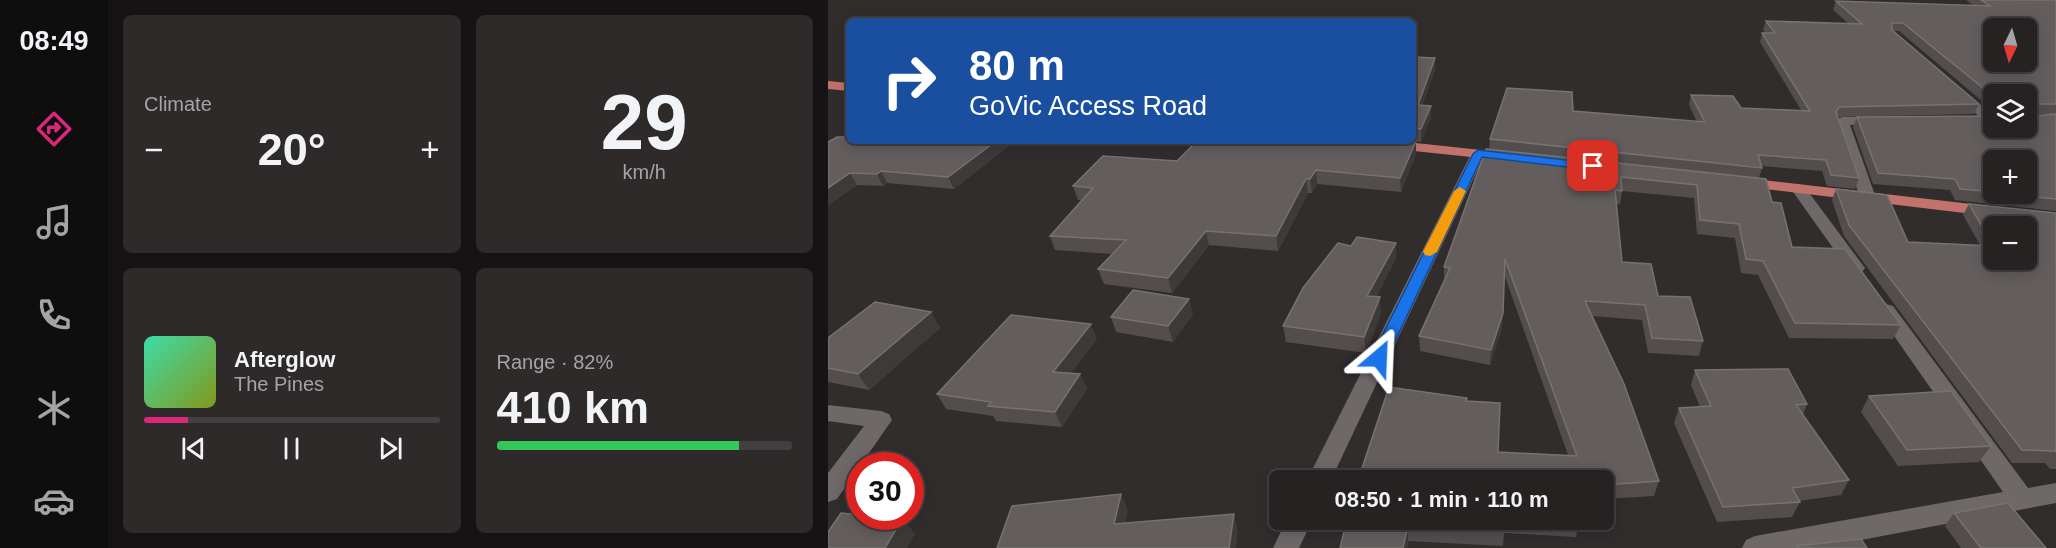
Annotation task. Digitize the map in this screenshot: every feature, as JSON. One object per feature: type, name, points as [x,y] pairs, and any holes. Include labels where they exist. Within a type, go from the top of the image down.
[{"type":"main road","points":[[828,85],[846,87]]},
{"type":"main road","points":[[1385,144],[1526,159]]},
{"type":"main road","points":[[1728,181],[2009,213]]},
{"type":"street","points":[[1951,87],[1983,112]]},
{"type":"street","points":[[1969,120],[1983,120]]},
{"type":"street","points":[[1868,198],[1842,121],[1888,121]]},
{"type":"street","points":[[1324,470],[1478,154]]},
{"type":"street","points":[[1799,189],[2022,499]]},
{"type":"street","points":[[828,413],[881,420],[828,492]]},
{"type":"street","points":[[1764,547],[2056,493]]},
{"type":"street","points":[[1286,548],[1295,530]]},
{"type":"building","points":[[1981,0],[2056,0],[2056,104],[2037,104],[2037,84],[1983,84],[1983,88],[1903,23],[1892,23],[1892,30],[1979,104],[1839,107],[1836,112],[1859,178],[1831,175],[1826,160],[1758,155],[1762,168],[1490,139],[1507,88],[1572,92],[1573,111],[1705,122],[1691,95],[1733,96],[1741,108],[1810,111],[1762,33],[1775,33],[1766,21],[1862,24],[1836,1],[1990,6]]},
{"type":"building","points":[[1416,57],[1435,58],[1418,105],[1431,106],[1421,129],[1416,128]]},
{"type":"building","points":[[2056,114],[2056,199],[2037,197],[2037,150],[1983,150],[1983,191],[1960,189],[1955,179],[1878,173],[1857,117],[1983,116],[1983,138],[2037,138],[2037,116]]},
{"type":"building","points":[[837,137],[846,137],[846,144],[992,144],[948,177],[881,171],[877,174],[850,173],[828,188],[828,142]]},
{"type":"building","points":[[1194,144],[1415,144],[1400,178],[1316,170],[1310,179],[1306,179],[1276,236],[1206,231],[1168,278],[1098,269],[1126,240],[1050,236],[1093,188],[1073,186],[1103,156],[1177,161]]},
{"type":"building","points":[[1486,149],[1766,179],[1772,202],[1781,203],[1792,247],[1845,249],[1901,325],[1795,323],[1763,261],[1746,259],[1739,224],[1700,220],[1697,185],[1621,177],[1622,191],[1615,190],[1622,262],[1651,264],[1658,296],[1690,297],[1703,341],[1652,338],[1645,305],[1585,301],[1624,384],[1659,481],[1614,484],[1614,470],[1361,470],[1389,387],[1467,398],[1466,401],[1500,403],[1498,452],[1577,456],[1505,259],[1503,313],[1491,350],[1419,336],[1450,268],[1444,267]]},
{"type":"building","points":[[1836,189],[1887,195],[1908,242],[1983,246],[1983,270],[2037,270],[2037,216],[1983,216],[1983,228],[1969,204],[2056,213],[2056,452],[2022,450],[1849,225]]},
{"type":"building","points":[[1357,237],[1396,243],[1367,296],[1380,297],[1364,337],[1283,326],[1303,288],[1338,243],[1351,246]]},
{"type":"building","points":[[1133,290],[1189,299],[1168,326],[1111,317]]},
{"type":"building","points":[[875,302],[931,312],[858,374],[828,368],[828,338]]},
{"type":"building","points":[[1011,315],[1091,324],[1053,372],[1080,374],[1055,412],[988,406],[991,402],[937,394]]},
{"type":"building","points":[[1788,369],[1807,404],[1796,405],[1849,480],[1792,488],[1800,502],[1723,507],[1679,408],[1711,406],[1695,370]]},
{"type":"building","points":[[1951,391],[1991,446],[1907,450],[1869,396]]},
{"type":"building","points":[[1121,494],[1114,524],[1234,514],[1229,548],[997,548],[1012,506]]},
{"type":"building","points":[[2008,503],[2046,548],[1981,548],[1954,513]]},
{"type":"building","points":[[841,513],[846,514],[846,530],[896,530],[885,548],[828,548],[828,532]]},
{"type":"building","points":[[1344,530],[1407,530],[1403,548],[1340,548]]},
{"type":"building","points":[[1861,539],[1867,548],[1798,548],[1797,546]]},
{"type":"slow traffic","points":[[1430,252],[1460,191]]},
{"type":"route","points":[[1379,358],[1478,154],[1593,166]]}]
